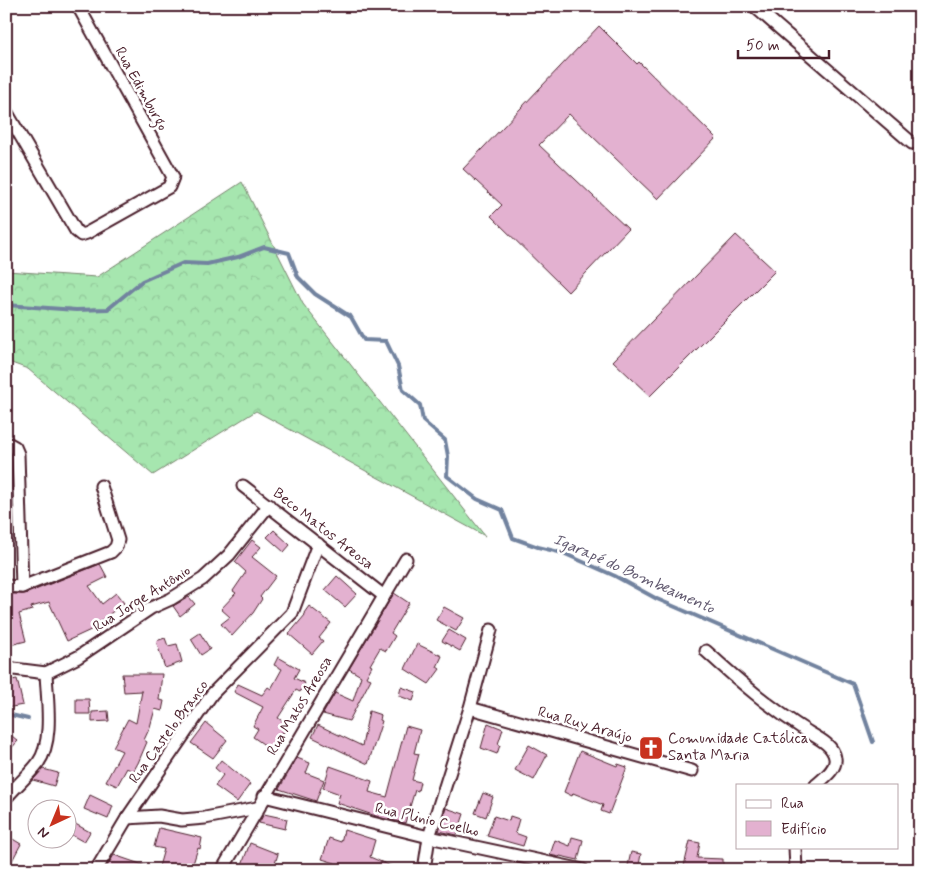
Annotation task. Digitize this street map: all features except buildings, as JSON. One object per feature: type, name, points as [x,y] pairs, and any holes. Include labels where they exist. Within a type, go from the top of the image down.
[{"type":"street","name":"Rua Edimburgo","points":[[6,111],[76,231],[81,235],[87,234],[169,187],[173,176],[78,6]]},
{"type":"street","points":[[754,6],[912,143]]},
{"type":"street","points":[[6,442],[15,447],[18,454],[22,587]]},
{"type":"street","points":[[6,586],[22,587],[111,552],[116,547],[118,540],[101,486]]},
{"type":"street","name":"Beco Matos Areosa","points":[[243,486],[384,596]]},
{"type":"street","name":"Rua Jorge Antônio","points":[[46,673],[78,657],[151,608],[171,599],[203,579],[228,555],[269,505]]},
{"type":"street","name":"Rua Castelo Branco","points":[[96,870],[127,818],[212,694],[292,613],[318,544]]},
{"type":"street","name":"Rua Matos Areosa","points":[[222,870],[264,796],[406,559]]},
{"type":"street","points":[[424,870],[428,837],[470,708],[491,630]]},
{"type":"street","points":[[706,651],[758,697],[825,742],[833,751],[836,759],[834,767],[817,784]]},
{"type":"street","points":[[6,668],[46,673],[48,721],[46,743],[39,761],[6,798]]},
{"type":"street","name":"Rua Ruy Araújo","points":[[470,708],[692,771]]},
{"type":"street","name":"Rua Plinio Coelho","points":[[264,796],[428,837],[584,870]]},
{"type":"street","points":[[127,818],[159,816],[182,820],[198,819],[257,808]]},
{"type":"street","points":[[795,848],[796,870]]},
{"type":"green space","points":[[242,182],[303,304],[485,536],[256,411],[153,475],[28,369],[6,361],[6,271],[97,277]]},
{"type":"waterway","name":"Igarapé do Bombeamento","points":[[6,305],[76,310],[108,309],[142,281],[183,263],[207,264],[238,257],[264,247],[289,253],[298,277],[315,294],[351,317],[364,340],[386,341],[398,366],[403,390],[420,405],[423,421],[445,440],[448,456],[447,476],[477,499],[502,510],[513,538],[563,553],[615,576],[657,599],[853,684],[873,742]]},
{"type":"waterway","points":[[6,716],[11,715],[28,719]]},
{"type":"place","name":"Comunidade Católica Santa Maria","points":[[651,748]]}]
